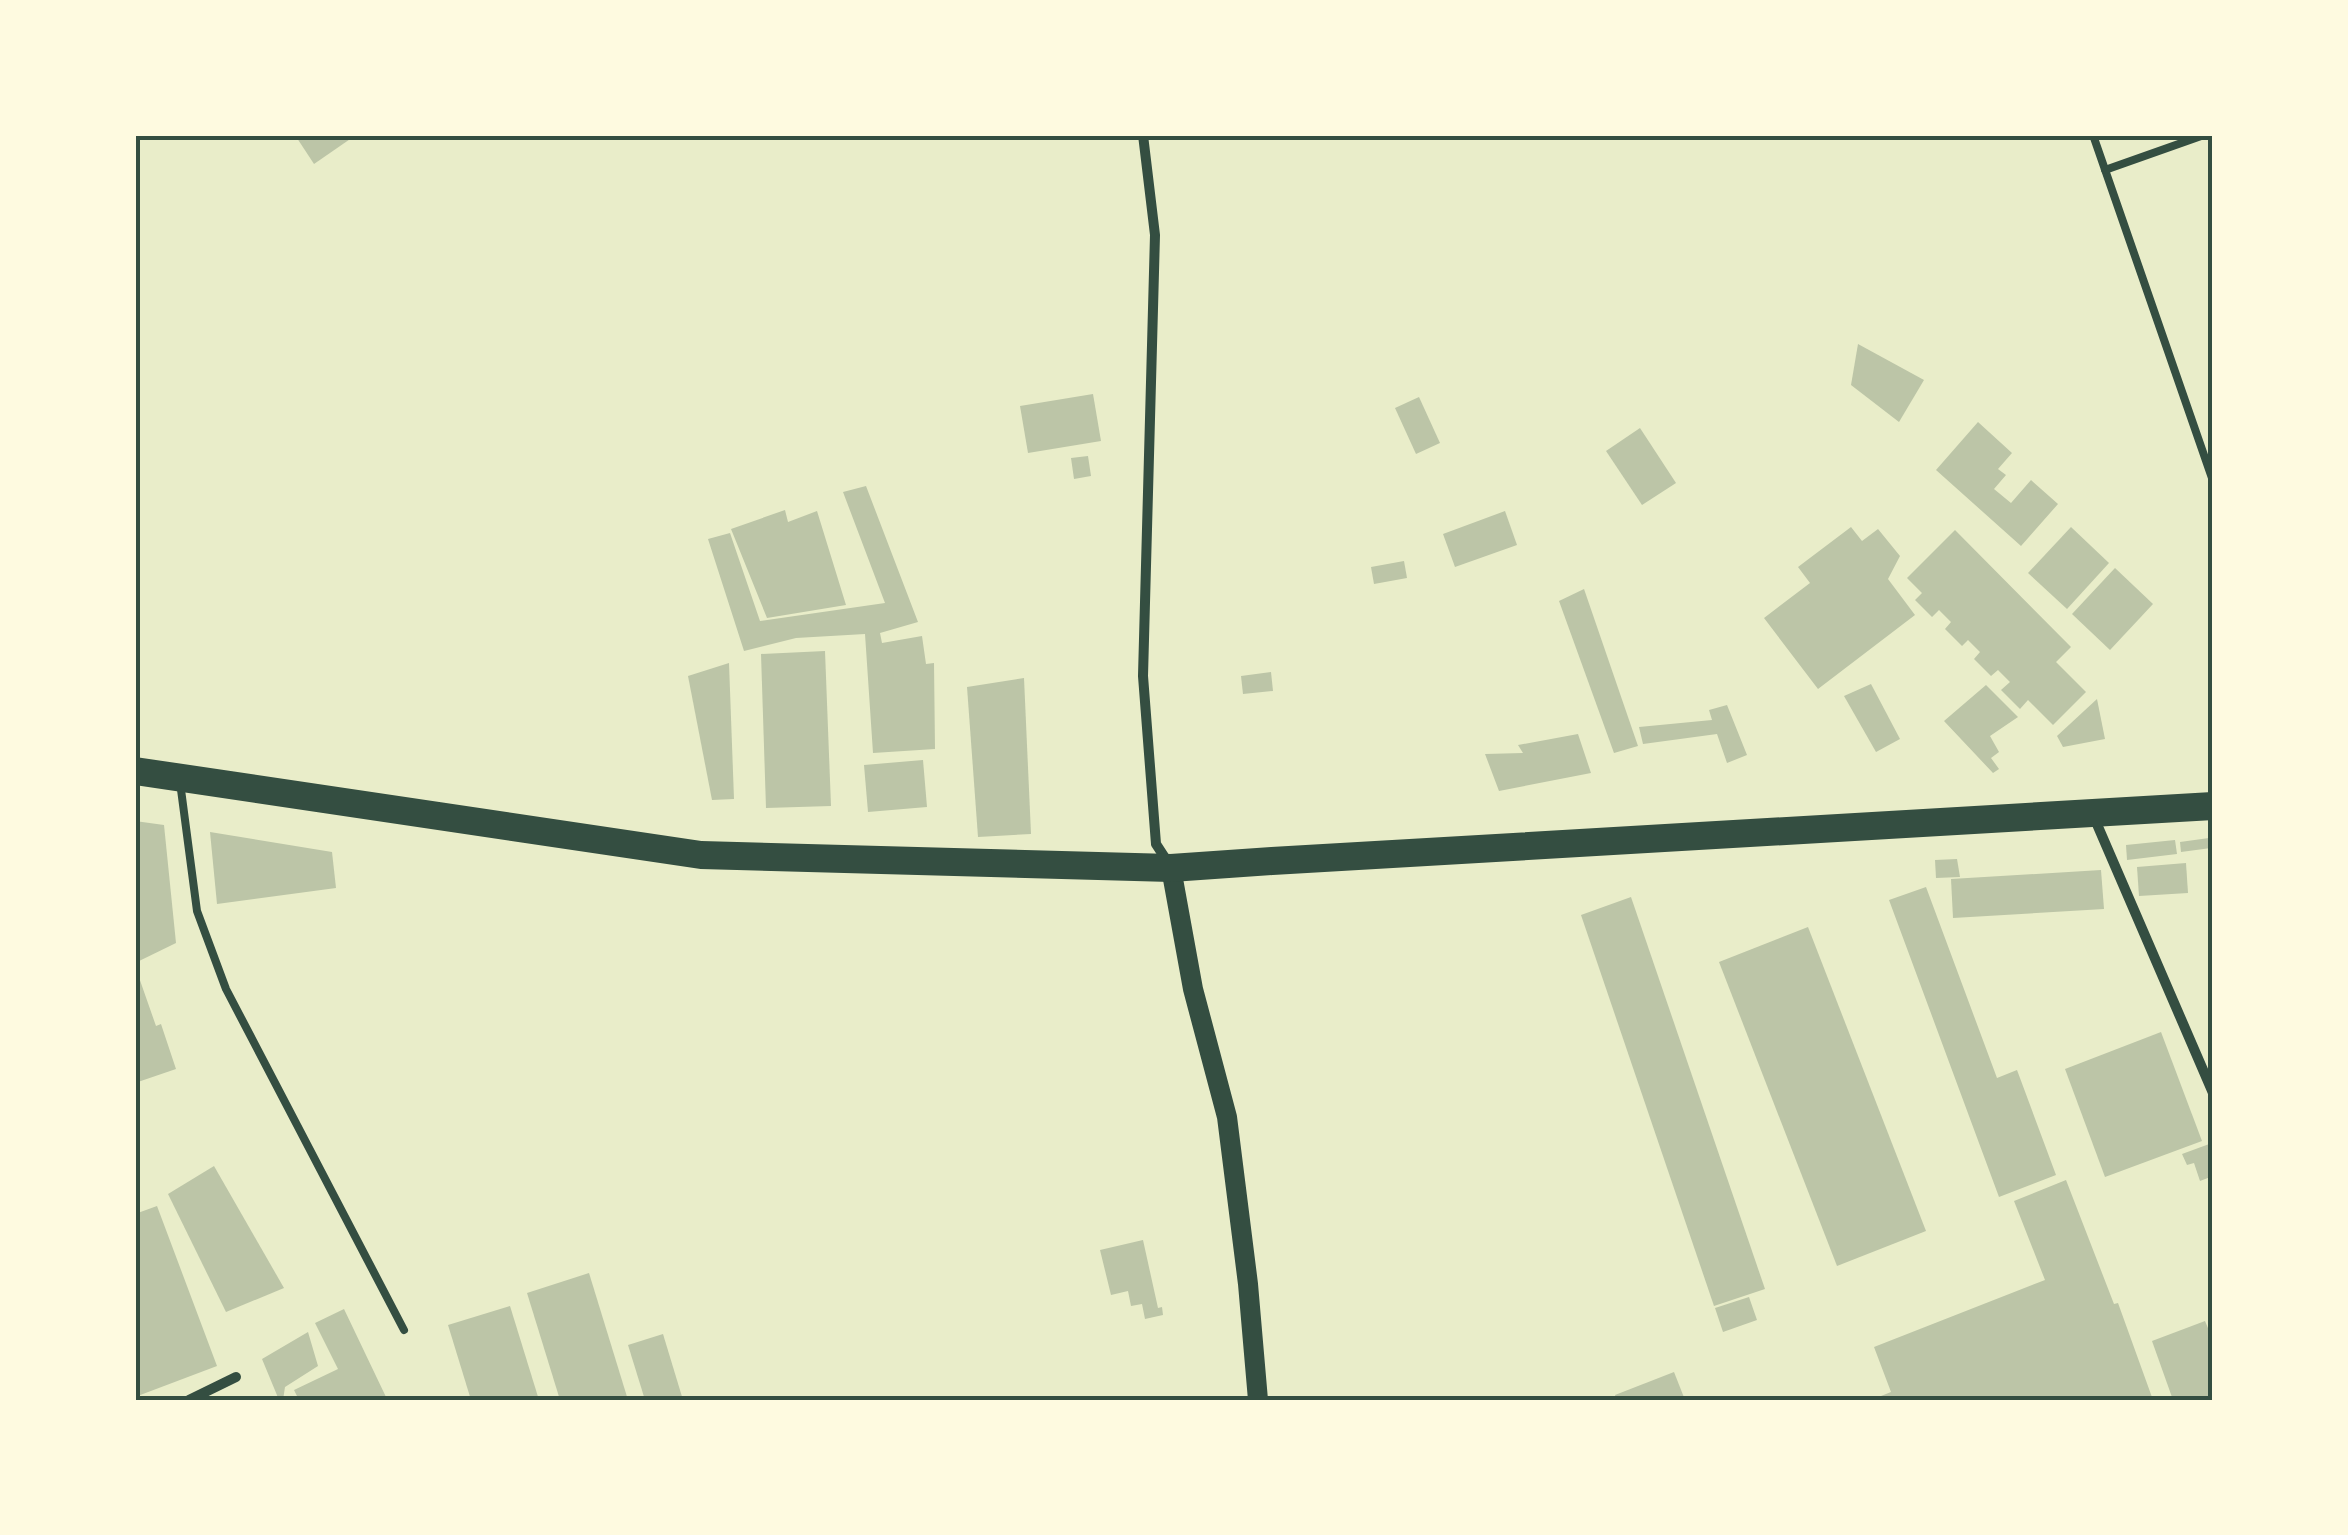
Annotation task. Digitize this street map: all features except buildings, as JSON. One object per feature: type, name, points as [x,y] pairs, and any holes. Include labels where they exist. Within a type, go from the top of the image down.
[{"type":"highway","points":[[135,770],[701,855],[1171,868],[2213,806]]},
{"type":"main road","points":[[1171,868],[1193,989],[1227,1117],[1258,1400]]},
{"type":"street","points":[[1143,135],[1155,234],[1143,676],[1156,844],[1171,868]]},
{"type":"street","points":[[2093,814],[2213,1093]]},
{"type":"street","points":[[189,1400],[236,1377]]},
{"type":"lane","points":[[2094,135],[2213,482]]},
{"type":"lane","points":[[2105,170],[2204,135]]},
{"type":"lane","points":[[179,777],[196,911],[226,989],[404,1330]]}]
